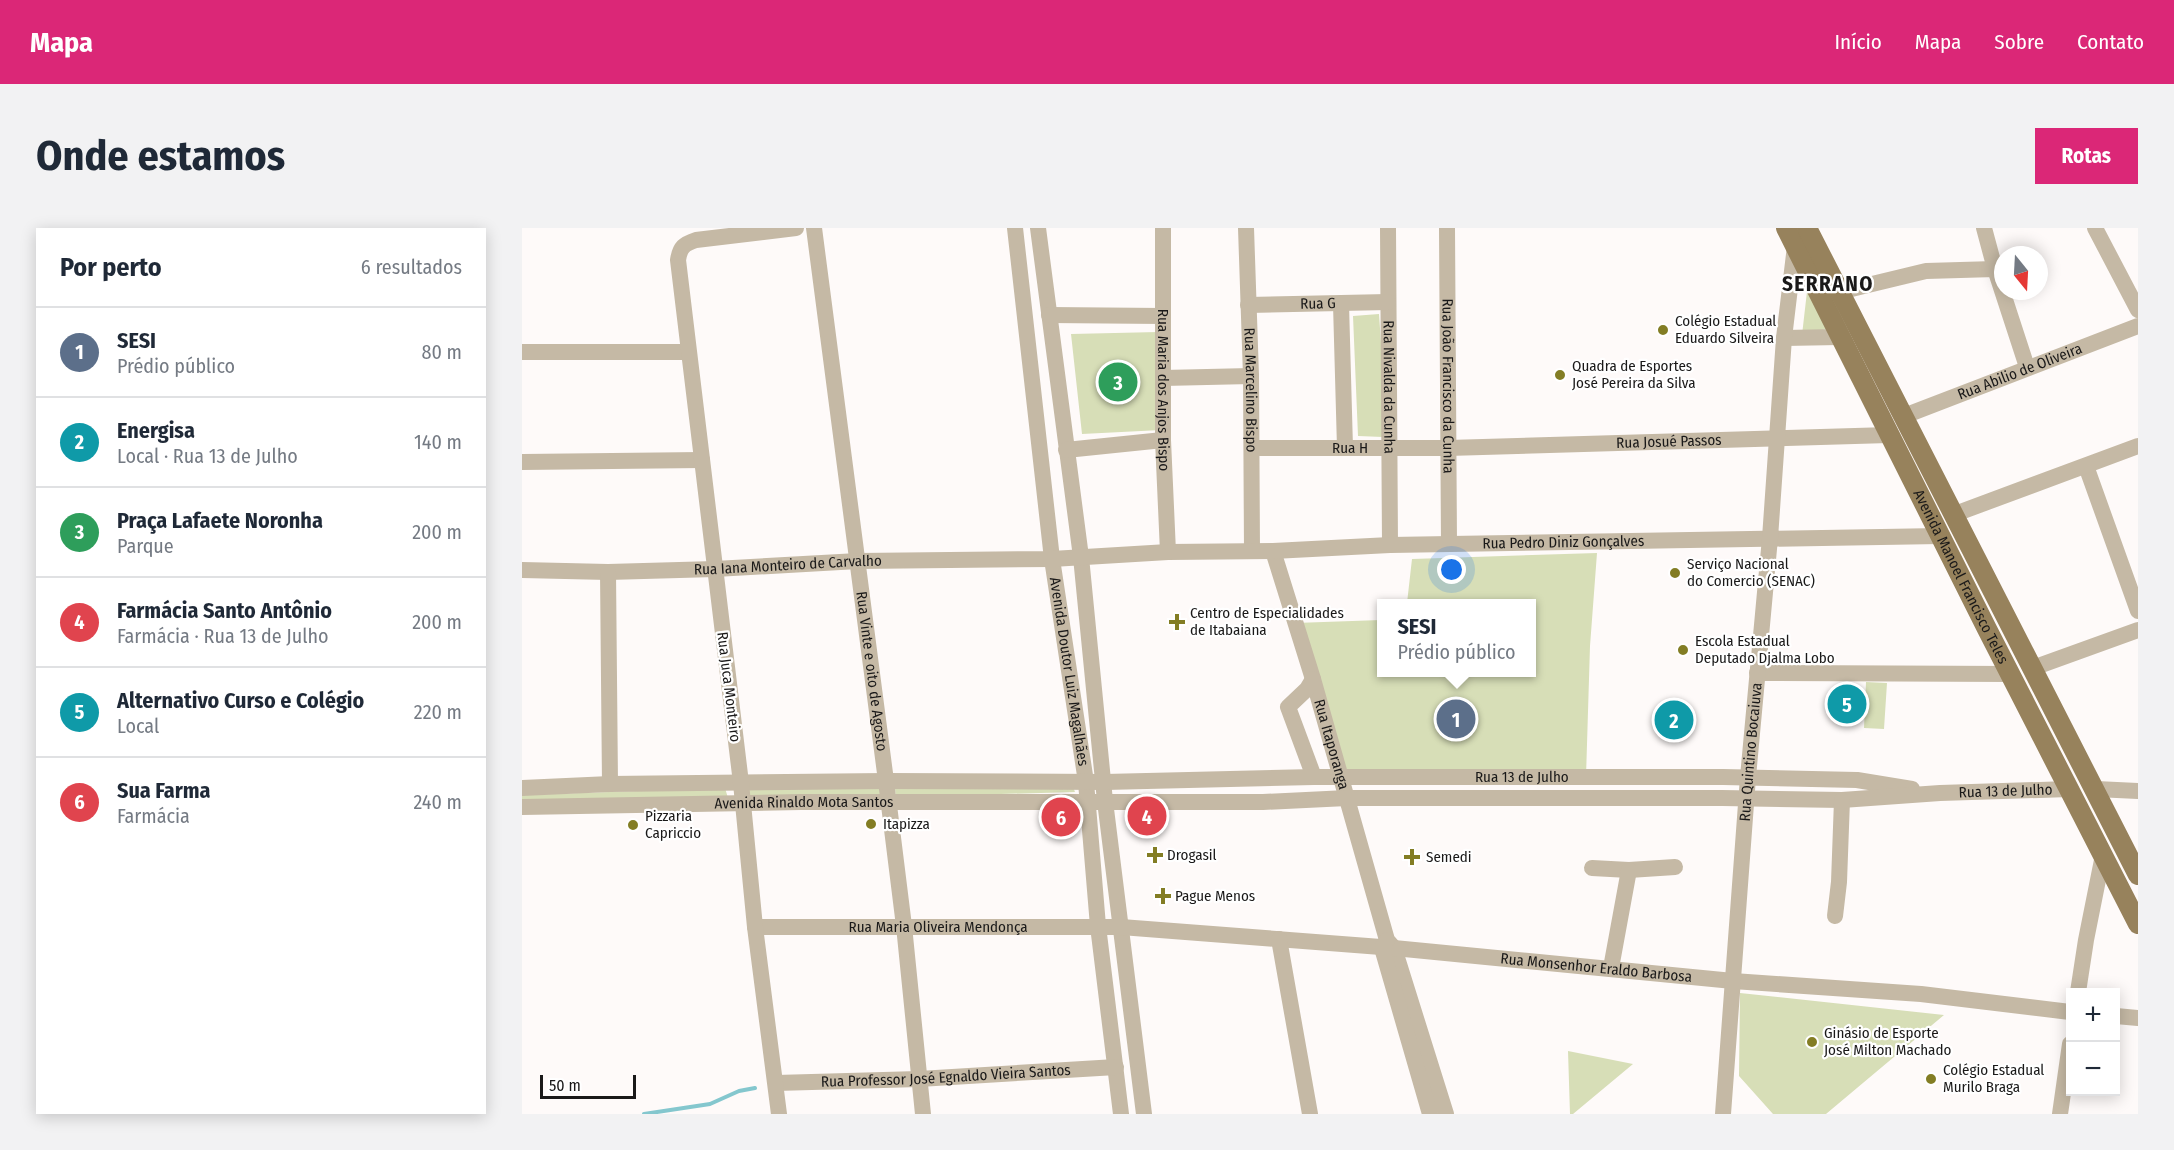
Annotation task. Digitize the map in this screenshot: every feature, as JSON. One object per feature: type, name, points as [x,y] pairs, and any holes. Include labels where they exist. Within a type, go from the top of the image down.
[{"type":"main road","name":"Avenida Manoel Francisco Teles","points":[[1786,228],[1986,629],[2138,924]]},
{"type":"main road","name":"Avenida Manoel Francisco Teles","points":[[1807,228],[2138,875]]},
{"type":"main road","points":[[1970,595],[1983,593],[1987,590],[1988,582]]},
{"type":"main road","points":[[1986,629],[1995,621],[2007,618]]},
{"type":"main road","points":[[2044,740],[2068,736]]},
{"type":"street","name":"Rua Juca Monteiro","points":[[779,1114],[755,927],[741,783],[678,260],[680,248],[696,240],[796,228]]},
{"type":"street","name":"Rua Vinte e oito de Agosto","points":[[814,228],[904,926],[923,1114]]},
{"type":"street","name":"Avenida Doutor Luiz Magalhães","points":[[1015,228],[1052,559],[1086,782],[1098,926],[1121,1114]]},
{"type":"street","name":"Avenida Doutor Luiz Magalhães","points":[[1038,228],[1081,557],[1106,801],[1144,1114]]},
{"type":"street","name":"Rua Maria dos Anjos Bispo","points":[[1163,228],[1163,440],[1168,552]]},
{"type":"street","name":"Rua Marcelino Bispo","points":[[1246,228],[1251,376],[1251,551]]},
{"type":"street","name":"Rua Nivalda da Cunha","points":[[1388,228],[1390,546]]},
{"type":"street","name":"Rua João Francisco da Cunha","points":[[1447,228],[1449,544]]},
{"type":"street","points":[[1984,228],[1994,265]]},
{"type":"street","points":[[2095,228],[2138,310]]},
{"type":"street","name":"Rua Quintino Bocaiuva","points":[[1723,1114],[1784,338],[1795,246]]},
{"type":"street","points":[[1839,292],[1926,271],[1994,269]]},
{"type":"street","points":[[2005,300],[2027,367]]},
{"type":"street","name":"Rua G","points":[[1248,305],[1388,302]]},
{"type":"street","points":[[1341,304],[1346,448]]},
{"type":"street","points":[[1049,315],[1163,316]]},
{"type":"street","name":"Rua Abilio de Oliveira","points":[[1904,416],[2138,326]]},
{"type":"street","points":[[1784,338],[1839,337]]},
{"type":"street","points":[[522,352],[688,351]]},
{"type":"street","points":[[1163,378],[1251,376]]},
{"type":"street","name":"Rua Josué Passos","points":[[1448,448],[1890,435]]},
{"type":"street","points":[[1066,450],[1163,440]]},
{"type":"street","points":[[1954,514],[2138,446]]},
{"type":"street","name":"Rua H","points":[[1252,448],[1448,448]]},
{"type":"street","points":[[522,462],[702,460]]},
{"type":"street","points":[[2086,466],[2138,611]]},
{"type":"street","name":"Rua Pedro Diniz Gonçalves","points":[[1081,557],[1168,552],[1273,551],[1449,544],[1940,536]]},
{"type":"street","name":"Rua Itaporanga","points":[[1273,551],[1347,798],[1388,946],[1430,1114]]},
{"type":"street","name":"Rua Iana Monteiro de Carvalho","points":[[522,570],[608,572],[858,561],[1081,557]]},
{"type":"street","points":[[608,572],[610,784]]},
{"type":"street","points":[[2033,668],[2138,630]]},
{"type":"street","points":[[1757,673],[2011,674]]},
{"type":"street","points":[[1313,679],[1307,689],[1288,707],[1314,777]]},
{"type":"street","name":"Rua 13 de Julho","points":[[1105,782],[1314,777],[1748,777],[1857,780],[1940,794]]},
{"type":"street","name":"Avenida Rinaldo Mota Santos","points":[[522,788],[610,784],[886,781],[1105,782]]},
{"type":"street","name":"Rua 13 de Julho","points":[[1106,801],[1263,802],[1347,798],[1842,800],[2069,789]]},
{"type":"street","points":[[2096,789],[2138,790]]},
{"type":"street","points":[[1835,916],[1839,882],[1842,800]]},
{"type":"street","name":"Avenida Rinaldo Mota Santos","points":[[522,807],[742,803],[1087,803],[1106,801]]},
{"type":"street","points":[[2079,988],[2103,855]]},
{"type":"street","points":[[1592,868],[1629,870],[1675,867]]},
{"type":"street","points":[[1611,968],[1629,870]]},
{"type":"street","name":"Rua Maria Oliveira Mendonça","points":[[755,927],[1121,927]]},
{"type":"street","name":"Rua Monsenhor Eraldo Barbosa","points":[[1121,927],[1388,946],[1733,981],[1921,994],[2066,1012]]},
{"type":"street","points":[[1279,939],[1310,1114]]},
{"type":"street","name":"Rua Itaporanga","points":[[1388,946],[1446,1114]]},
{"type":"street","points":[[2120,1016],[2138,1018]]},
{"type":"street","name":"Rua Professor José Egnaldo Vieira Santos","points":[[776,1083],[1116,1067]]},
{"type":"street","points":[[2060,1114],[2066,1072]]},
{"type":"green space","points":[[1809,274],[1835,327],[1802,335]]},
{"type":"green space","points":[[1379,314],[1383,372],[1383,437],[1358,436],[1353,316]]},
{"type":"green space","points":[[1158,332],[1161,430],[1082,434],[1071,334]]},
{"type":"green space","points":[[1597,553],[1590,646],[1586,777],[1341,778],[1295,623],[1377,620],[1377,677],[1536,677],[1536,599],[1407,599],[1412,559]]},
{"type":"green space","points":[[1866,682],[1887,683],[1884,729],[1864,728]]},
{"type":"green space","points":[[747,784],[886,784],[879,795],[748,800]]},
{"type":"green space","points":[[1073,787],[1075,792],[896,797],[895,789]]},
{"type":"green space","points":[[725,788],[728,798],[522,802],[522,795]]},
{"type":"green space","points":[[1740,993],[1944,1015],[1826,1114],[1773,1114],[1739,1076]]},
{"type":"green space","points":[[1568,1051],[1633,1064],[1573,1114],[1570,1114]]},
{"type":"waterway","points":[[644,1114],[710,1104],[739,1091],[755,1088]]},
{"type":"place","name":"Colégio Estadual Eduardo Silveira","points":[[1663,330]]},
{"type":"place","name":"Quadra de Esportes José Pereira da Silva","points":[[1560,375]]},
{"type":"place","name":"Praça Lafaete Noronha","points":[[1118,382]]},
{"type":"place","name":"Serviço Nacional do Comercio (SENAC)","points":[[1675,573]]},
{"type":"place","name":"Centro de Especialidades de Itabaiana","points":[[1177,622]]},
{"type":"place","name":"Escola Estadual Deputado Djalma Lobo","points":[[1683,650]]},
{"type":"place","name":"Alternativo Curso e Colégio","points":[[1847,704]]},
{"type":"place","name":"SESI","points":[[1456,719]]},
{"type":"place","name":"Energisa","points":[[1674,720]]},
{"type":"place","name":"Farmácia Santo Antônio","points":[[1147,816]]},
{"type":"place","name":"Sua Farma","points":[[1061,817]]},
{"type":"place","name":"Itapizza","points":[[871,824]]},
{"type":"place","name":"Pizzaria Capriccio","points":[[633,825]]},
{"type":"place","name":"Drogasil","points":[[1155,855]]},
{"type":"place","name":"Semedi","points":[[1412,857]]},
{"type":"place","name":"Pague Menos","points":[[1163,896]]},
{"type":"place","name":"Ginásio de Esporte José Milton Machado","points":[[1812,1042]]},
{"type":"place","name":"Colégio Estadual Murilo Braga","points":[[1931,1079]]},
{"type":"district","name":"SERRANO","points":[[1828,284]]}]
